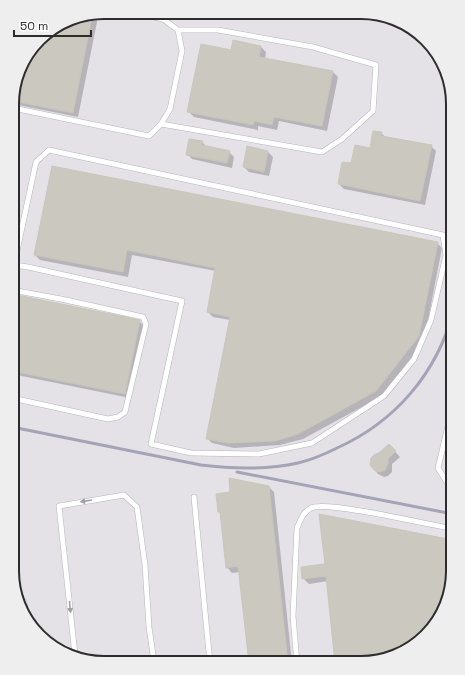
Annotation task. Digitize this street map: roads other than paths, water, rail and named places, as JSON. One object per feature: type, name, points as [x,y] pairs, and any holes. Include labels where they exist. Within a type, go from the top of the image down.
[{"type":"lane","points":[[161,124],[322,152],[342,139],[374,111],[376,65],[313,47],[218,30],[178,30],[163,19]]},
{"type":"lane","points":[[19,109],[149,136],[161,124],[170,109],[182,51],[178,30]]},
{"type":"lane","points":[[19,238],[36,162],[49,150],[443,235],[446,255],[432,320],[414,359],[384,396],[312,444],[259,454],[192,453],[151,444],[182,301],[19,266]]},
{"type":"lane","points":[[19,291],[143,317],[146,324],[125,412],[118,417],[108,419],[19,400]]},
{"type":"lane","points":[[446,434],[438,468],[446,481]]},
{"type":"lane","points":[[74,650],[59,506],[124,495],[136,507],[144,565],[149,627],[153,656]]},
{"type":"lane","points":[[194,497],[209,656]]},
{"type":"lane","points":[[296,656],[292,616],[297,528],[303,515],[311,508],[320,506],[380,514],[446,528]]},
{"type":"railway","points":[[19,428],[201,465],[237,468],[262,468],[303,462],[313,459],[358,437],[395,410],[425,375],[446,334]]},
{"type":"railway","points":[[237,472],[446,513]]}]
